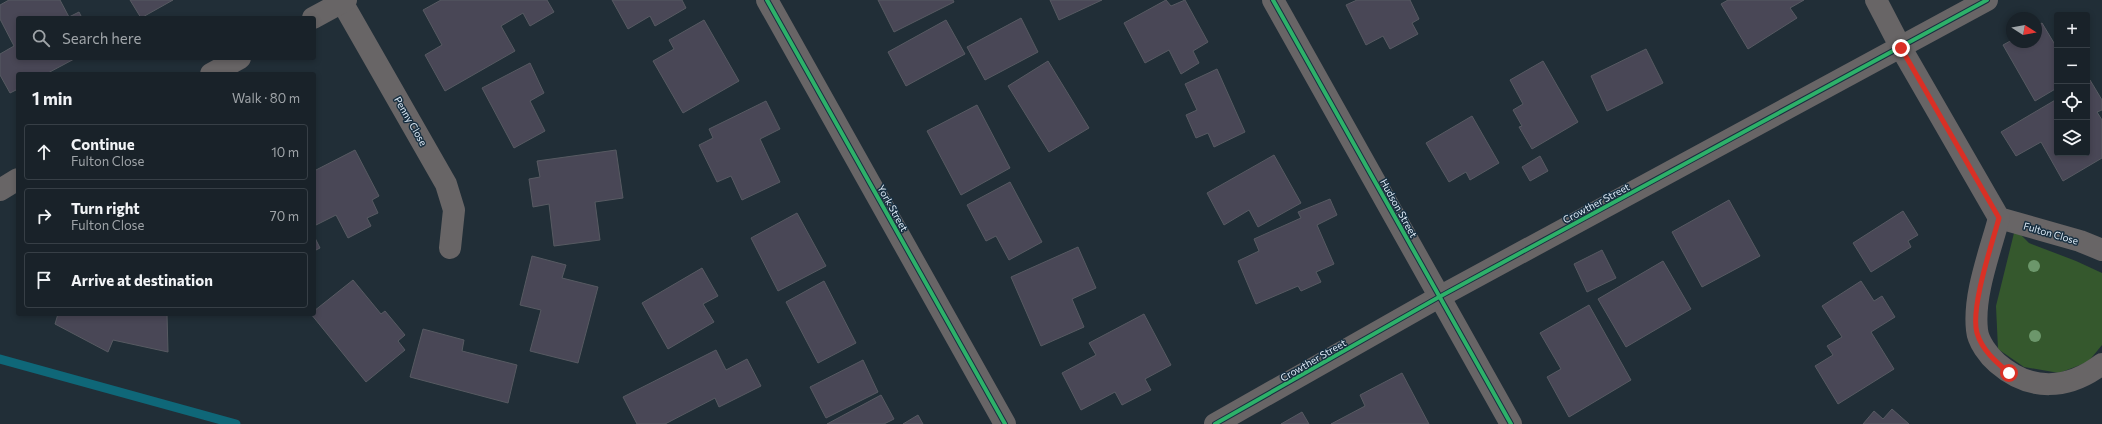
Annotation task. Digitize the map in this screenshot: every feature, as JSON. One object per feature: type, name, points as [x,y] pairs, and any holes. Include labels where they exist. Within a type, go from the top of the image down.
[{"type":"street","name":"York Street","points":[[767,0],[1005,424]]},
{"type":"street","name":"Hudson Street","points":[[1273,0],[1511,424]]},
{"type":"street","points":[[1876,0],[1901,48],[1999,218],[1976,305],[1977,332],[1989,356],[2009,373],[2034,384],[2061,384],[2087,376],[2102,364]]},
{"type":"street","name":"Crowther Street","points":[[1215,424],[1439,297],[1901,48],[1987,0]]},
{"type":"street","points":[[316,16],[344,1]]},
{"type":"street","name":"Penny Close","points":[[344,1],[446,184],[454,210],[450,248]]},
{"type":"street","points":[[215,72],[236,60]]},
{"type":"street","points":[[0,190],[16,180]]},
{"type":"street","name":"Fulton Close","points":[[1999,218],[2080,241],[2102,250]]},
{"type":"green space","points":[[2015,229],[2029,243],[2076,261],[2102,273],[2102,345],[2088,362],[2059,373],[2024,367],[1998,349],[1996,306]]},
{"type":"building","points":[[9,0],[60,0],[68,16],[16,16],[16,60],[72,60],[50,72],[16,72],[16,90],[10,93],[0,75],[0,54],[14,46],[0,19],[0,5]]},
{"type":"building","points":[[130,0],[173,0],[145,16],[140,16]]},
{"type":"building","points":[[441,0],[547,0],[554,12],[530,26],[523,13],[501,26],[515,51],[445,91],[425,55],[442,45],[423,10]]},
{"type":"building","points":[[612,0],[682,0],[686,8],[655,26],[650,16],[628,29]]},
{"type":"building","points":[[878,0],[953,0],[954,2],[894,32]]},
{"type":"building","points":[[1050,0],[1102,0],[1059,20]]},
{"type":"building","points":[[1166,0],[1171,6],[1185,0],[1208,42],[1193,51],[1199,63],[1181,74],[1169,50],[1145,63],[1124,23]]},
{"type":"building","points":[[1357,0],[1410,0],[1419,19],[1412,23],[1418,34],[1390,49],[1383,36],[1366,45],[1346,5]]},
{"type":"building","points":[[1728,0],[1804,0],[1790,8],[1797,18],[1748,49],[1721,4]]},
{"type":"building","points":[[79,12],[81,16],[71,16]]},
{"type":"building","points":[[1021,18],[1038,52],[985,80],[967,47]]},
{"type":"building","points":[[704,20],[739,81],[683,113],[653,61],[674,49],[669,40]]},
{"type":"building","points":[[946,20],[965,54],[906,86],[888,52]]},
{"type":"building","points":[[2042,23],[2054,43],[2054,90],[2035,101],[2003,45],[2006,43],[2006,48],[2042,48]]},
{"type":"building","points":[[1646,49],[1663,83],[1607,111],[1591,76]]},
{"type":"building","points":[[1048,61],[1089,128],[1049,152],[1008,86]]},
{"type":"building","points":[[1543,61],[1578,122],[1532,149],[1519,127],[1522,126],[1513,110],[1523,104],[1510,80]]},
{"type":"building","points":[[530,63],[544,93],[530,101],[545,131],[514,148],[482,88]]},
{"type":"building","points":[[1217,69],[1245,132],[1214,147],[1208,133],[1196,138],[1186,115],[1197,110],[1185,84]]},
{"type":"building","points":[[2090,80],[2102,100],[2102,110],[2097,112],[2102,120],[2102,158],[2063,181],[2041,142],[2016,156],[2001,132],[2054,101],[2054,156],[2090,156]]},
{"type":"building","points":[[766,101],[780,129],[760,139],[780,182],[742,200],[731,176],[717,182],[699,145],[713,138],[709,129]]},
{"type":"building","points":[[977,105],[1010,168],[961,195],[927,131]]},
{"type":"building","points":[[1472,116],[1499,163],[1470,180],[1466,172],[1449,182],[1426,143]]},
{"type":"building","points":[[355,150],[379,196],[372,200],[378,213],[367,218],[371,226],[348,238],[336,215],[316,225],[316,170]]},
{"type":"building","points":[[616,150],[623,198],[595,202],[600,240],[554,246],[549,204],[533,207],[529,179],[540,177],[537,161]]},
{"type":"building","points":[[1274,155],[1301,203],[1258,227],[1249,210],[1224,225],[1207,193]]},
{"type":"building","points":[[1540,156],[1548,171],[1530,181],[1522,167]]},
{"type":"building","points":[[1010,182],[1042,242],[1009,260],[996,236],[986,241],[967,205]]},
{"type":"building","points":[[1330,199],[1337,215],[1317,225],[1334,264],[1316,272],[1321,282],[1301,291],[1298,286],[1256,304],[1238,261],[1259,251],[1254,239],[1301,218],[1298,212]]},
{"type":"building","points":[[1729,200],[1760,256],[1702,287],[1672,232]]},
{"type":"building","points":[[1903,211],[1918,235],[1908,241],[1911,247],[1871,272],[1853,243]]},
{"type":"building","points":[[797,213],[826,266],[778,291],[751,238]]},
{"type":"building","points":[[316,240],[320,248],[316,250]]},
{"type":"building","points":[[1078,247],[1096,288],[1072,299],[1084,327],[1041,346],[1011,277]]},
{"type":"building","points":[[1602,250],[1616,278],[1587,292],[1574,264]]},
{"type":"building","points":[[532,256],[566,265],[562,278],[598,287],[578,363],[530,351],[541,310],[520,305]]},
{"type":"building","points":[[1663,261],[1691,309],[1626,347],[1598,299]]},
{"type":"building","points":[[702,268],[718,296],[703,304],[714,322],[668,349],[642,303]]},
{"type":"building","points":[[353,280],[381,314],[385,311],[405,335],[398,341],[405,350],[366,382],[313,316],[316,316],[316,309]]},
{"type":"building","points":[[824,281],[856,343],[818,363],[786,302]]},
{"type":"building","points":[[1861,281],[1874,301],[1882,296],[1895,317],[1871,332],[1894,369],[1838,404],[1815,366],[1833,355],[1827,346],[1842,337],[1822,306]]},
{"type":"building","points":[[1589,305],[1631,380],[1569,417],[1547,377],[1561,369],[1540,333]]},
{"type":"building","points":[[1144,314],[1171,365],[1145,379],[1151,390],[1122,405],[1115,392],[1081,410],[1062,373],[1096,355],[1089,343]]},
{"type":"building","points":[[57,316],[167,316],[168,352],[113,340],[108,352],[55,324]]},
{"type":"building","points":[[423,329],[464,340],[462,351],[517,365],[508,403],[410,377]]},
{"type":"building","points":[[716,350],[726,370],[747,359],[761,386],[719,407],[715,398],[665,424],[637,424],[623,397]]},
{"type":"building","points":[[863,360],[878,392],[826,418],[810,387]]},
{"type":"building","points":[[1402,373],[1429,424],[1331,424],[1365,406],[1360,395]]},
{"type":"building","points":[[881,395],[894,419],[884,424],[827,424]]},
{"type":"building","points":[[1892,409],[1909,424],[1863,424],[1874,411],[1883,419]]},
{"type":"building","points":[[1302,412],[1309,424],[1281,424]]},
{"type":"building","points":[[918,415],[923,424],[903,424]]},
{"type":"waterway","points":[[0,359],[236,424]]},
{"type":"cycle path","points":[[767,0],[1005,424]]},
{"type":"cycle path","points":[[1273,0],[1511,424]]},
{"type":"cycle path","points":[[1215,424],[1439,297],[1987,0]]},
{"type":"route","points":[[1901,48],[1999,218],[1976,305],[1977,332],[1989,356],[2009,373]]}]
